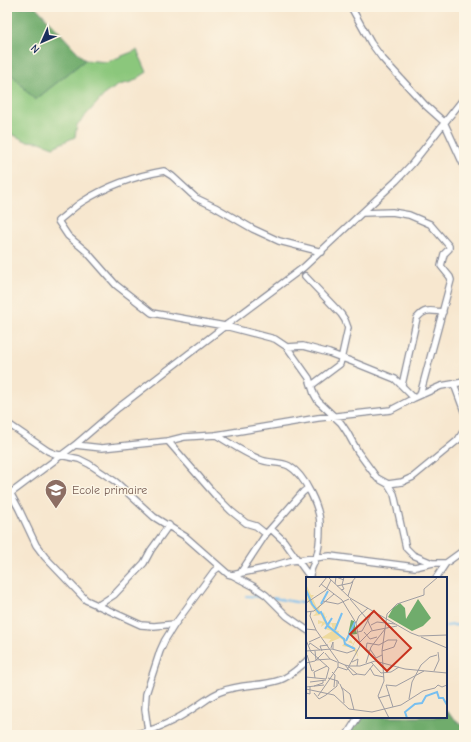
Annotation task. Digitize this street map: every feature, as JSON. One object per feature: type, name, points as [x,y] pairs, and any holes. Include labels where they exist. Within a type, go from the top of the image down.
[{"type":"street","points":[[351,7],[371,43],[382,58],[425,105],[444,122],[464,166]]},
{"type":"street","points":[[9,494],[75,445],[118,408],[322,252],[412,164],[444,122],[462,105],[464,98]]},
{"type":"street","points":[[322,252],[279,241],[253,229],[216,207],[196,198],[172,176],[164,171],[134,178],[103,189],[81,202],[58,221],[68,236],[87,252],[116,285],[152,313],[225,326],[275,339],[287,347],[310,378],[314,394],[318,401],[335,416],[377,478],[388,484],[394,494],[406,548],[413,555],[432,564]]},
{"type":"street","points":[[363,213],[392,212],[409,215],[430,224],[449,246],[449,249],[444,254],[441,266],[451,280],[420,395]]},
{"type":"street","points":[[305,276],[345,320],[348,328],[340,364],[312,385]]},
{"type":"street","points":[[402,385],[418,318],[423,312],[427,311],[443,312]]},
{"type":"street","points":[[287,347],[303,346],[342,358],[395,379],[414,398]]},
{"type":"street","points":[[75,445],[102,448],[168,441],[184,437],[216,435],[335,416],[391,410],[441,386],[464,382]]},
{"type":"street","points":[[454,384],[464,411]]},
{"type":"street","points":[[7,423],[48,451],[79,459],[116,482],[154,516],[186,537],[228,574],[253,586],[266,595],[288,616],[306,629]]},
{"type":"street","points":[[388,484],[402,482],[412,477],[458,440],[464,430]]},
{"type":"street","points":[[216,435],[260,460],[289,466],[299,475],[308,488],[316,503],[319,513],[320,526],[316,558],[311,567],[310,577]]},
{"type":"street","points":[[168,441],[231,511],[246,523],[256,526],[266,534]]},
{"type":"street","points":[[7,487],[9,494],[36,545],[45,557],[86,600],[140,625],[154,626],[175,624]]},
{"type":"street","points":[[241,572],[266,534],[308,488]]},
{"type":"street","points":[[97,606],[114,596],[144,563],[151,550],[169,525]]},
{"type":"street","points":[[271,529],[284,540],[310,577]]},
{"type":"street","points":[[437,577],[446,563],[464,550]]},
{"type":"street","points":[[232,575],[298,560],[330,556],[415,567],[446,563]]},
{"type":"street","points":[[148,731],[145,709],[146,694],[160,651],[175,624],[214,571],[219,567]]},
{"type":"street","points":[[130,735],[157,728],[196,707],[221,691],[240,685],[267,684],[280,679],[291,674],[306,662]]},
{"type":"street","points":[[347,735],[357,718]]},
{"type":"street","points":[[155,735],[157,728]]},
{"type":"green space","points":[[7,7],[36,7],[85,60],[35,100],[7,69]]},
{"type":"green space","points":[[137,50],[147,72],[132,82],[119,85],[106,93],[77,125],[75,137],[53,147],[40,142],[26,141],[7,132],[7,69],[35,100],[85,60],[107,62]]},
{"type":"green space","points":[[447,712],[464,727],[464,735],[344,735],[355,718],[447,718]]},
{"type":"waterway","points":[[246,596],[265,597]]},
{"type":"waterway","points":[[273,598],[306,604]]},
{"type":"waterway","points":[[447,626],[464,626]]},
{"type":"place","name":"Ecole primaire","points":[[56,510]]}]
